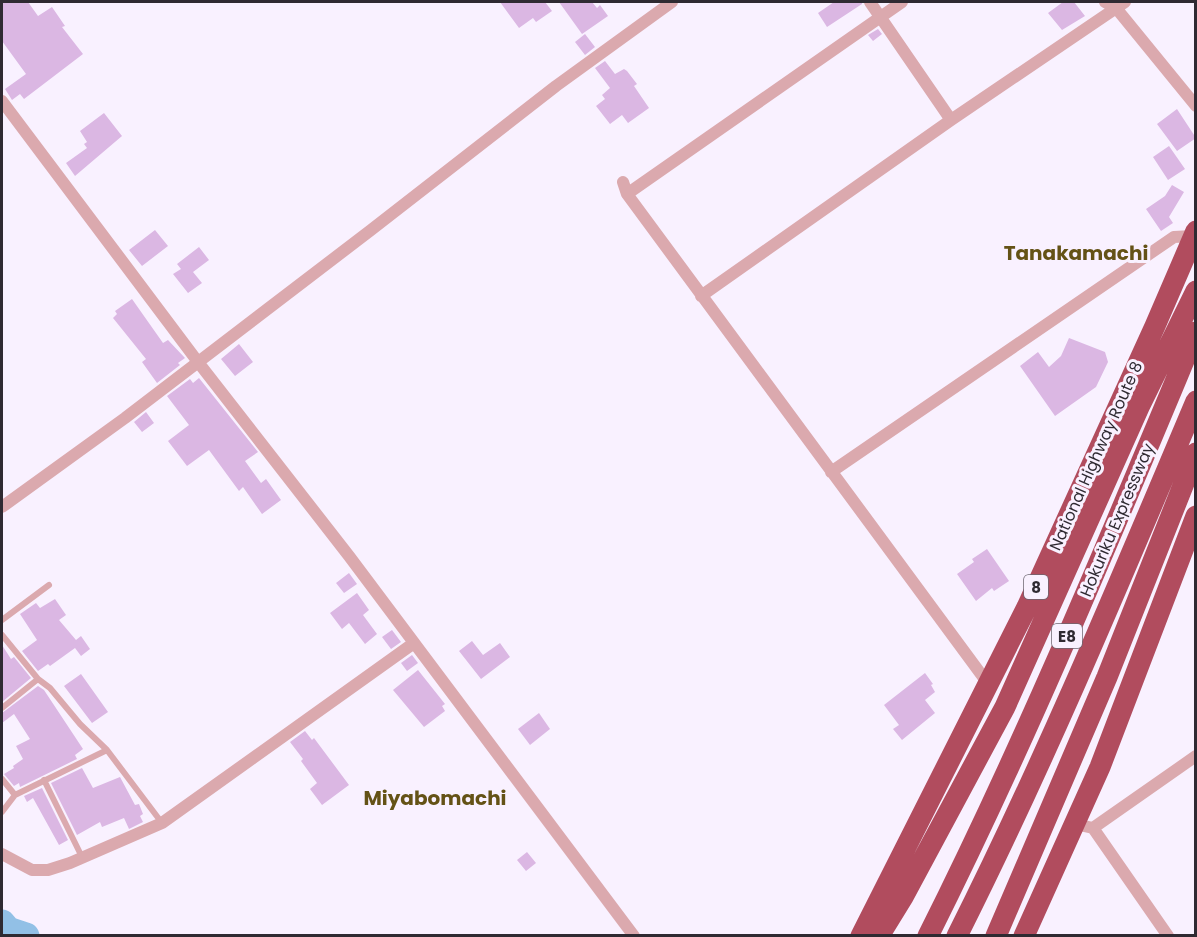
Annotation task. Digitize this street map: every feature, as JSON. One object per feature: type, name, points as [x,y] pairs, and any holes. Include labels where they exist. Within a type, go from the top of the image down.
[{"type":"highway","name":"National Highway Route 8","points":[[861,936],[989,685],[1076,500],[1195,231]]},
{"type":"highway","points":[[879,936],[903,897],[1005,707],[1135,416],[1196,291]]},
{"type":"highway","name":"Hokuriku Expressway","points":[[928,936],[1096,572],[1196,332]]},
{"type":"highway","name":"Hokuriku Expressway","points":[[957,936],[1047,746],[1196,401]]},
{"type":"highway","points":[[996,936],[1107,677],[1196,453]]},
{"type":"highway","points":[[1024,936],[1084,826],[1100,767],[1196,516]]},
{"type":"highway","points":[[1181,558],[1196,529]]},
{"type":"street","points":[[2,507],[125,418],[556,86],[672,2]]},
{"type":"street","points":[[870,2],[951,120]]},
{"type":"street","points":[[902,2],[625,188],[989,685]]},
{"type":"street","points":[[702,296],[1104,14],[1115,4],[1196,106]]},
{"type":"street","points":[[2,101],[634,936]]},
{"type":"street","points":[[831,472],[1174,237],[1195,231]]},
{"type":"street","points":[[2,854],[32,870],[48,870],[82,858],[162,823],[414,643]]},
{"type":"street","points":[[1168,936],[1084,826],[1196,756]]},
{"type":"lane","points":[[2,620],[49,585]]},
{"type":"lane","points":[[2,635],[38,679],[50,688],[80,724],[107,750],[162,823]]},
{"type":"lane","points":[[2,708],[38,679]]},
{"type":"lane","points":[[2,812],[15,795],[107,750]]},
{"type":"lane","points":[[2,779],[15,795]]},
{"type":"lane","points":[[44,780],[82,858]]},
{"type":"building","points":[[2,2],[28,2],[38,16],[52,7],[65,26],[62,27],[83,54],[24,99],[20,94],[12,100],[5,89],[26,74],[2,41]]},
{"type":"building","points":[[500,2],[545,2],[552,11],[536,22],[533,18],[519,28]]},
{"type":"building","points":[[559,2],[592,2],[597,8],[600,5],[608,16],[582,34]]},
{"type":"building","points":[[834,2],[862,2],[862,4],[827,27],[818,13]]},
{"type":"building","points":[[1063,2],[1074,2],[1085,16],[1062,30],[1048,13]]},
{"type":"building","points":[[878,29],[882,34],[873,41],[868,35]]},
{"type":"building","points":[[585,34],[595,47],[585,55],[575,42]]},
{"type":"building","points":[[605,61],[615,74],[624,69],[627,71],[637,84],[634,86],[649,108],[628,123],[622,115],[610,124],[596,106],[605,99],[602,95],[610,88],[595,68]]},
{"type":"building","points":[[1177,109],[1196,138],[1177,151],[1157,124]]},
{"type":"building","points":[[104,113],[122,136],[75,176],[66,163],[87,148],[84,144],[87,142],[80,131]]},
{"type":"building","points":[[1169,146],[1185,169],[1168,180],[1153,157]]},
{"type":"building","points":[[1172,185],[1184,192],[1169,217],[1173,223],[1161,231],[1146,209],[1165,196]]},
{"type":"building","points":[[155,230],[168,246],[142,266],[129,250]]},
{"type":"building","points":[[199,247],[209,260],[193,272],[202,283],[188,293],[173,274],[181,269],[177,264]]},
{"type":"building","points":[[132,299],[163,343],[168,340],[185,358],[178,363],[180,365],[157,383],[142,362],[146,359],[113,318],[117,314],[115,311]]},
{"type":"building","points":[[1069,338],[1105,352],[1108,362],[1096,387],[1055,416],[1020,366],[1038,352],[1049,367],[1061,356]]},
{"type":"building","points":[[239,344],[253,362],[235,376],[221,359]]},
{"type":"building","points":[[199,378],[258,452],[245,461],[261,483],[266,479],[281,500],[262,514],[243,487],[239,491],[209,450],[187,466],[168,441],[189,425],[167,396],[190,379],[193,383]]},
{"type":"building","points":[[146,412],[154,423],[142,432],[134,422]]},
{"type":"building","points":[[987,549],[1009,581],[994,591],[992,588],[976,601],[957,574],[974,562],[972,559]]},
{"type":"building","points":[[349,573],[357,584],[344,593],[336,583]]},
{"type":"building","points":[[357,593],[369,610],[363,615],[377,634],[365,644],[349,623],[342,629],[330,613]]},
{"type":"building","points":[[55,599],[66,615],[59,620],[76,640],[81,636],[90,649],[81,656],[75,648],[50,666],[48,664],[38,671],[22,651],[37,640],[20,614],[36,603],[40,608]]},
{"type":"building","points":[[392,630],[401,642],[391,649],[382,637]]},
{"type":"building","points":[[472,641],[483,655],[500,643],[510,657],[481,679],[459,651]]},
{"type":"building","points":[[2,645],[11,659],[14,657],[31,678],[2,702]]},
{"type":"building","points":[[412,655],[418,663],[407,671],[401,663]]},
{"type":"building","points":[[418,670],[445,704],[442,706],[445,711],[424,727],[393,690]]},
{"type":"building","points":[[925,673],[933,684],[931,685],[935,692],[925,700],[935,713],[902,740],[893,729],[899,725],[884,705]]},
{"type":"building","points":[[81,674],[108,712],[92,723],[64,686]]},
{"type":"building","points":[[38,686],[44,690],[83,749],[75,755],[77,759],[20,787],[19,783],[14,786],[4,774],[23,759],[16,746],[30,739],[14,714],[2,723],[2,713]]},
{"type":"building","points":[[539,713],[550,729],[530,745],[518,729]]},
{"type":"building","points":[[305,731],[312,740],[314,738],[349,785],[322,805],[310,789],[317,783],[290,742]]},
{"type":"building","points":[[82,768],[93,788],[120,777],[135,805],[139,804],[143,822],[129,829],[124,818],[102,827],[100,822],[77,835],[51,783]]},
{"type":"building","points":[[42,788],[68,840],[59,845],[33,798],[27,802],[24,796]]},
{"type":"building","points":[[527,852],[536,863],[526,871],[517,860]]},
{"type":"waterway","points":[[2,923],[8,930],[26,936]]},
{"type":"district","name":"Tanakamachi","points":[[1076,253]]},
{"type":"district","name":"Miyabomachi","points":[[435,798]]}]
